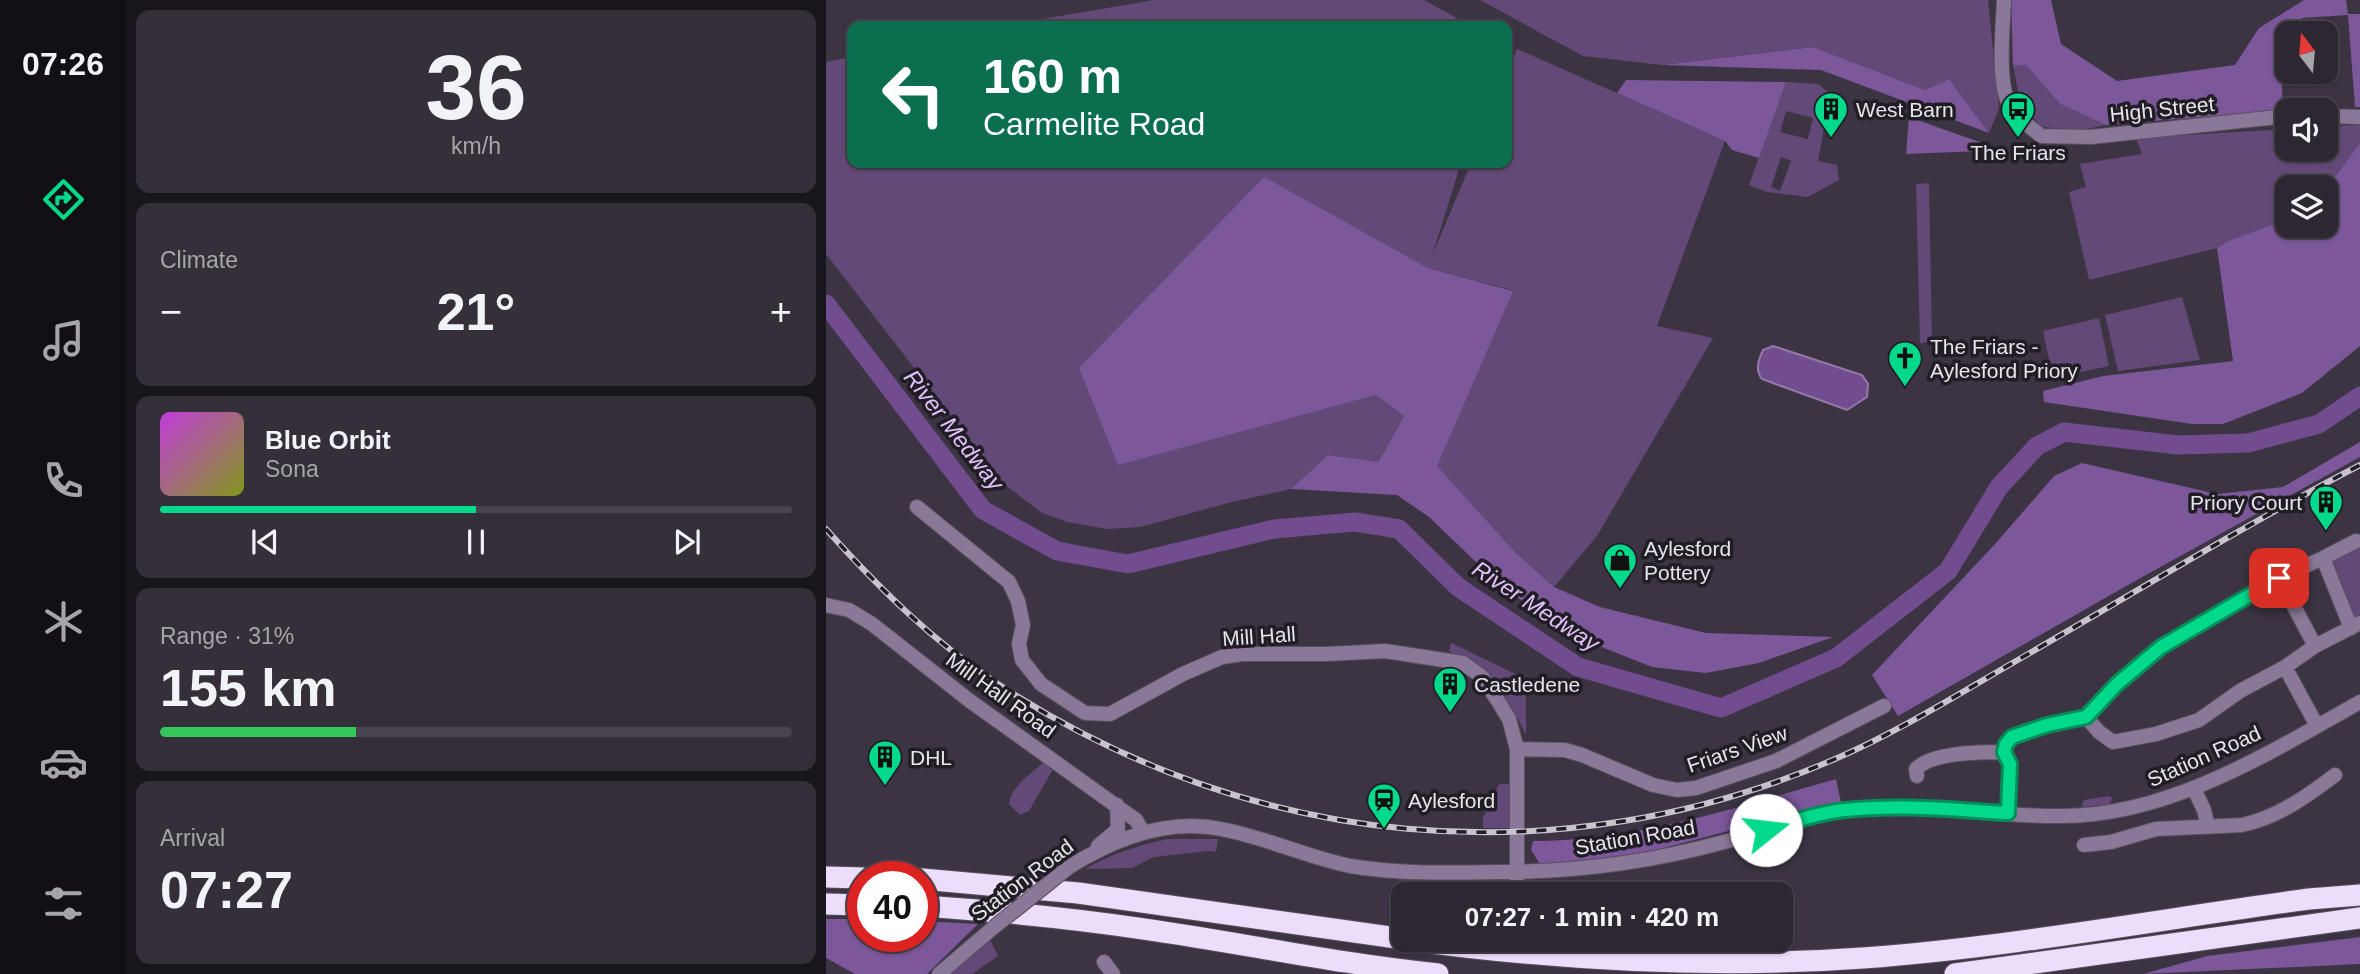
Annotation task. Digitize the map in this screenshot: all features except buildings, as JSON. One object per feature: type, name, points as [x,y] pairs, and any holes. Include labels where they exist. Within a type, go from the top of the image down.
[{"type":"highway","points":[[826,877],[847,878]]},
{"type":"highway","points":[[938,880],[1078,893],[1391,937]]},
{"type":"highway","points":[[1507,952],[1597,960],[1697,963],[1808,961],[1917,952],[2309,899],[2360,895]]},
{"type":"highway","points":[[826,904],[847,905]]},
{"type":"highway","points":[[938,907],[1071,919],[1368,967],[1438,974]]},
{"type":"highway","points":[[1955,974],[2360,918]]},
{"type":"street","name":"High Street","points":[[2004,0],[2003,80],[2007,98],[2012,109],[2041,136],[2091,138],[2275,118]]},
{"type":"street","points":[[2338,116],[2360,117]]},
{"type":"street","name":"Mill Hall","points":[[917,507],[1009,582],[1018,601],[1023,625],[1019,644],[1022,660],[1041,684],[1085,713],[1110,714],[1183,674],[1222,657],[1262,653],[1399,652],[1463,663],[1482,677],[1509,719],[1517,749],[1516,882]]},
{"type":"street","points":[[2008,813],[2010,764],[2004,752],[2012,737],[2025,731],[2086,717],[2117,684],[2161,647],[2279,578],[2356,541]]},
{"type":"street","points":[[2086,717],[2099,732],[2113,742],[2156,734],[2199,720],[2241,691],[2355,625],[2323,558]]},
{"type":"street","points":[[2279,578],[2315,646]]},
{"type":"street","name":"Mill Hall Road","points":[[826,605],[849,610],[873,624],[970,701],[1117,805],[1136,820],[1141,828]]},
{"type":"street","points":[[2285,667],[2317,726]]},
{"type":"street","name":"Station Road","points":[[939,974],[1069,867],[1141,828],[1189,825],[1222,829],[1348,865],[1378,870],[1576,870],[1721,843],[1842,810],[1908,807],[2059,816],[2135,808],[2194,789],[2360,702]]},
{"type":"street","name":"Friars View","points":[[1517,749],[1565,750],[1653,785],[1677,790],[1696,788],[1776,761],[1884,706]]},
{"type":"street","points":[[1917,776],[1916,769],[1925,763],[1963,752],[2004,752]]},
{"type":"street","points":[[2084,845],[2111,842],[2155,829],[2242,825],[2270,818],[2297,803],[2335,775]]},
{"type":"street","points":[[2194,789],[2204,810],[2208,827]]},
{"type":"street","points":[[1089,854],[1118,829],[1117,805]]},
{"type":"shaded area","points":[[1154,0],[1424,0],[1462,21],[1031,21]]},
{"type":"shaded area","points":[[1480,0],[1988,0],[1999,108],[1989,133],[1949,79],[1925,90],[1813,47],[1662,65],[1583,56]]},
{"type":"shaded area","points":[[2011,0],[2051,0],[2061,44],[2117,81],[2235,65],[2259,28],[2304,0],[2346,0],[2348,14],[2360,14],[2360,107],[2355,107],[2348,15],[2302,18],[2302,21],[2275,21],[2275,84],[2282,84],[2282,98],[2275,98],[2275,111],[2106,125],[2060,104],[2026,65],[2013,65]]},
{"type":"shaded area","points":[[1813,47],[1925,90],[1949,79],[1989,133],[1821,70],[1662,65]]},
{"type":"shaded area","points":[[1517,49],[1725,141],[1657,326],[1713,338],[1597,536],[1554,587],[1515,552],[1436,466],[1512,290],[1428,268],[1263,178],[1118,464],[1376,395],[1404,416],[1377,463],[1328,455],[1291,489],[1140,527],[1107,529],[1067,522],[1042,513],[1004,484],[826,254],[826,62],[847,58],[847,168],[1459,168],[1432,256],[1469,168],[1512,168],[1512,62]]},
{"type":"shaded area","points":[[2013,65],[2026,65],[2060,104],[2106,125],[2082,130],[2041,127],[2020,101]]},
{"type":"shaded area","points":[[1626,80],[1786,82],[1759,158],[1732,150],[1725,141],[1617,93]]},
{"type":"shaded area","points":[[1786,82],[1819,84],[1830,95],[1818,161],[1837,165],[1839,180],[1808,197],[1767,192],[1749,185]],"holes":[[[1786,111],[1813,118],[1808,139],[1780,132]],[[1781,157],[1791,161],[1780,191],[1771,187]]]},
{"type":"shaded area","points":[[1909,117],[1985,144],[1982,151],[1906,154]]},
{"type":"shaded area","points":[[2360,125],[2360,143],[2336,175],[2275,175],[2275,223],[2228,241],[2217,248],[2089,280],[2069,192],[2086,187],[2080,164],[2142,154],[2136,138],[2275,130],[2275,161],[2338,161],[2338,126]]},
{"type":"shaded area","points":[[2360,143],[2360,346],[2302,393],[2223,424],[2192,424],[2044,402],[2043,391],[2103,376],[2233,361],[2217,248],[2228,241],[2275,223],[2275,238],[2338,238],[2336,175]]},
{"type":"shaded area","points":[[1264,177],[1428,268],[1513,291],[1437,466],[1515,552],[1554,587],[1600,607],[1706,633],[1833,637],[1759,663],[1706,673],[1652,667],[1579,638],[1503,588],[1429,517],[1397,495],[1291,489],[1328,455],[1378,462],[1404,416],[1376,395],[1118,465],[1079,368]]},
{"type":"shaded area","points":[[1929,183],[1932,342],[1920,343],[1916,184]]},
{"type":"shaded area","points":[[2182,297],[2200,360],[2118,371],[2105,315]]},
{"type":"shaded area","points":[[2099,318],[2109,366],[2053,378],[2043,331]]},
{"type":"shaded area","points":[[1773,346],[1862,375],[1868,384],[1867,397],[1847,410],[1762,379],[1758,369],[1760,358],[1763,350]]},
{"type":"shaded area","points":[[2360,442],[2360,457],[1898,716],[1872,675],[1996,543],[2054,476],[2082,463],[2217,494],[2283,487]]},
{"type":"shaded area","points":[[2360,543],[2360,617],[2352,619],[2331,560]]},
{"type":"shaded area","points":[[1451,643],[1526,679],[1526,735],[1504,696],[1476,668],[1449,651]]},
{"type":"shaded area","points":[[1044,762],[1053,769],[1029,811],[1020,815],[1009,804],[1010,798],[1022,781]]},
{"type":"shaded area","points":[[1836,779],[1842,807],[1751,825],[1660,849],[1587,862],[1540,864],[1531,850],[1533,841],[1648,829],[1724,811]]},
{"type":"shaded area","points":[[1499,784],[1510,784],[1511,828],[1483,828],[1483,818]]},
{"type":"shaded area","points":[[2109,796],[2112,798],[2110,804],[2082,806],[2084,800]]},
{"type":"shaded area","points":[[1168,839],[1218,839],[1216,852],[1153,857],[1132,868],[1085,869],[1125,851]]},
{"type":"shaded area","points":[[826,919],[847,919],[847,952],[938,952],[938,922],[978,924],[927,974],[855,974],[826,958]]},
{"type":"shaded area","points":[[2360,937],[2360,964],[2143,974],[2207,956]]},
{"type":"shaded area","points":[[989,938],[998,956],[972,974],[947,974]]},
{"type":"waterway","name":"River Medway","points":[[826,304],[983,510],[1057,551],[1128,564],[1274,529],[1355,522],[1399,529],[1458,587],[1578,667],[1721,708],[1836,658],[1948,571],[1999,487],[2037,446],[2064,432],[2178,445],[2248,443],[2319,424],[2360,396]]},
{"type":"railway","points":[[826,529],[928,632],[998,684],[1095,740],[1196,783],[1301,812],[1407,829],[1515,832],[1623,821],[1730,797],[1835,759],[1927,713],[2230,536],[2360,465]]},
{"type":"place","name":"West Barn","points":[[1831,139]]},
{"type":"place","name":"The Friars","points":[[2018,139]]},
{"type":"place","name":"The Friars - Aylesford Priory","points":[[1905,388]]},
{"type":"place","name":"Priory Court","points":[[2326,532]]},
{"type":"place","name":"Aylesford Pottery","points":[[1620,590]]},
{"type":"place","name":"Castledene","points":[[1450,714]]},
{"type":"place","name":"DHL","points":[[885,787]]},
{"type":"place","name":"Aylesford","points":[[1384,830]]},
{"type":"route","points":[[1766,830],[1842,810],[1908,807],[2008,813],[2010,764],[2004,752],[2012,737],[2047,725],[2086,717],[2117,684],[2161,647],[2279,578]]}]
